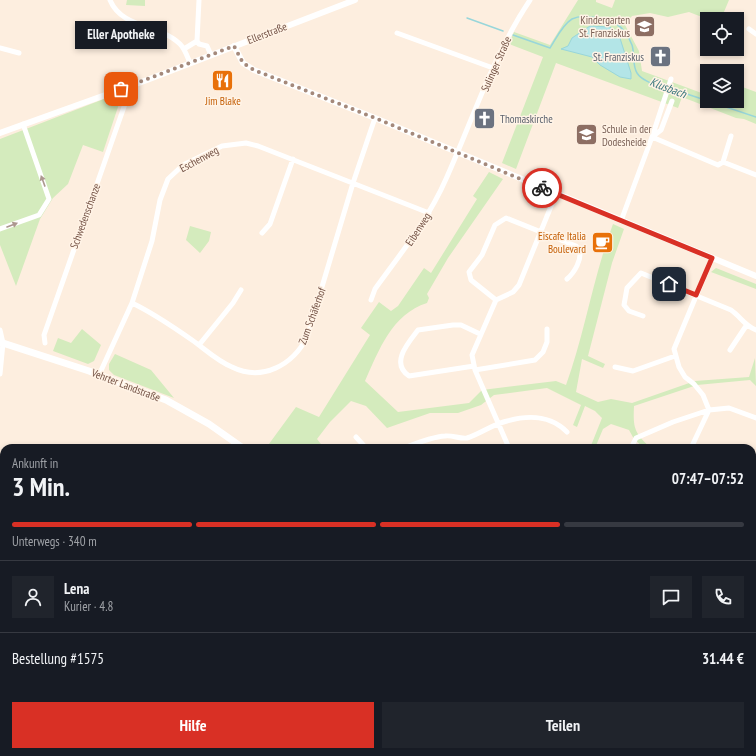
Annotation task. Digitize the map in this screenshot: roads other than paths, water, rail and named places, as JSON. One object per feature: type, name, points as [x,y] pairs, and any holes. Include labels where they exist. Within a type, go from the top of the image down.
[{"type":"main road","name":"Vehrter Landstraße","points":[[2,342],[99,375],[177,406],[209,424],[237,444]]},
{"type":"street","points":[[110,0],[122,16],[169,36],[180,44],[190,63]]},
{"type":"street","points":[[197,41],[199,0]]},
{"type":"street","name":"Ellerstraße","points":[[0,133],[121,89],[355,0]]},
{"type":"street","name":"Sulinger Straße","points":[[456,152],[506,38],[530,0]]},
{"type":"street","points":[[749,29],[756,34]]},
{"type":"street","points":[[397,33],[493,68]]},
{"type":"street","points":[[184,50],[197,41]]},
{"type":"street","points":[[197,41],[199,44],[207,46],[211,55]]},
{"type":"street","points":[[234,46],[243,63],[254,70],[375,118],[756,276]]},
{"type":"street","points":[[0,48],[19,53]]},
{"type":"street","points":[[621,221],[652,137],[671,79]]},
{"type":"street","name":"Schwedenschanze","points":[[45,343],[44,335],[124,104],[121,89]]},
{"type":"street","points":[[652,137],[661,130],[672,101]]},
{"type":"street","name":"Zum Schäferhof","points":[[132,303],[199,344],[232,368],[252,373],[279,367],[295,356],[307,337],[353,183],[375,118]]},
{"type":"street","points":[[0,229],[39,214],[49,199],[23,124]]},
{"type":"street","points":[[652,137],[718,165],[722,162],[731,136]]},
{"type":"street","name":"Eschenweg","points":[[99,375],[132,303],[152,241],[163,188],[175,171],[193,159],[222,146],[246,143],[293,159],[429,213]]},
{"type":"street","name":"Eibenweg","points":[[371,300],[375,289],[423,224],[446,179],[456,152]]},
{"type":"street","points":[[262,233],[270,224],[293,159]]},
{"type":"street","points":[[722,162],[756,175]]},
{"type":"street","points":[[506,444],[475,368],[472,355],[496,300],[513,292],[519,285],[556,194]]},
{"type":"street","points":[[496,300],[471,280],[469,272],[482,255],[495,225],[506,218],[576,246],[579,249],[580,258],[572,275],[567,279]]},
{"type":"street","points":[[693,444],[708,410],[703,395],[694,384],[685,377],[679,367],[674,349],[712,258]]},
{"type":"street","points":[[643,316],[629,311],[624,305],[627,288],[641,273],[731,310],[740,316],[746,326],[756,330]]},
{"type":"street","points":[[199,344],[233,304],[241,290]]},
{"type":"street","points":[[480,334],[461,325],[418,330],[409,342],[399,361],[401,368],[409,376],[417,376],[535,360],[543,352],[547,342],[547,329]]},
{"type":"street","points":[[730,350],[746,326]]},
{"type":"street","points":[[0,330],[2,342],[0,374]]},
{"type":"street","points":[[615,367],[633,371],[675,356]]},
{"type":"street","points":[[633,444],[636,438],[673,422],[708,410],[729,408],[756,418]]},
{"type":"street","points":[[416,444],[437,437],[448,436],[458,439],[468,437],[506,421],[538,416],[561,427],[567,432]]},
{"type":"street","points":[[356,437],[362,444]]},
{"type":"water","points":[[590,26],[610,27],[619,35],[631,73],[631,79],[620,77],[600,65],[592,57],[561,49],[568,46],[572,38]]},
{"type":"waterway","name":"Klusbach","points":[[513,35],[550,48],[562,28],[572,19],[586,16],[598,17],[610,21],[621,27],[629,38],[633,48],[635,70],[639,76],[666,89]]},
{"type":"waterway","name":"Klusbach","points":[[467,18],[503,31]]},
{"type":"waterway","name":"Klusbach","points":[[669,90],[681,92],[756,117]]},
{"type":"place","name":"Kindergarten St. Franziskus","points":[[645,26]]},
{"type":"place","name":"St. Franziskus","points":[[660,57]]},
{"type":"place","name":"Jim Blake","points":[[223,81]]},
{"type":"place","name":"Eller Apotheke","points":[[121,89]]},
{"type":"place","name":"Thomaskirche","points":[[484,119]]},
{"type":"place","name":"Schule in der Dodesheide","points":[[587,135]]},
{"type":"place","name":"Eiscafe Italia Boulevard","points":[[602,242]]}]
